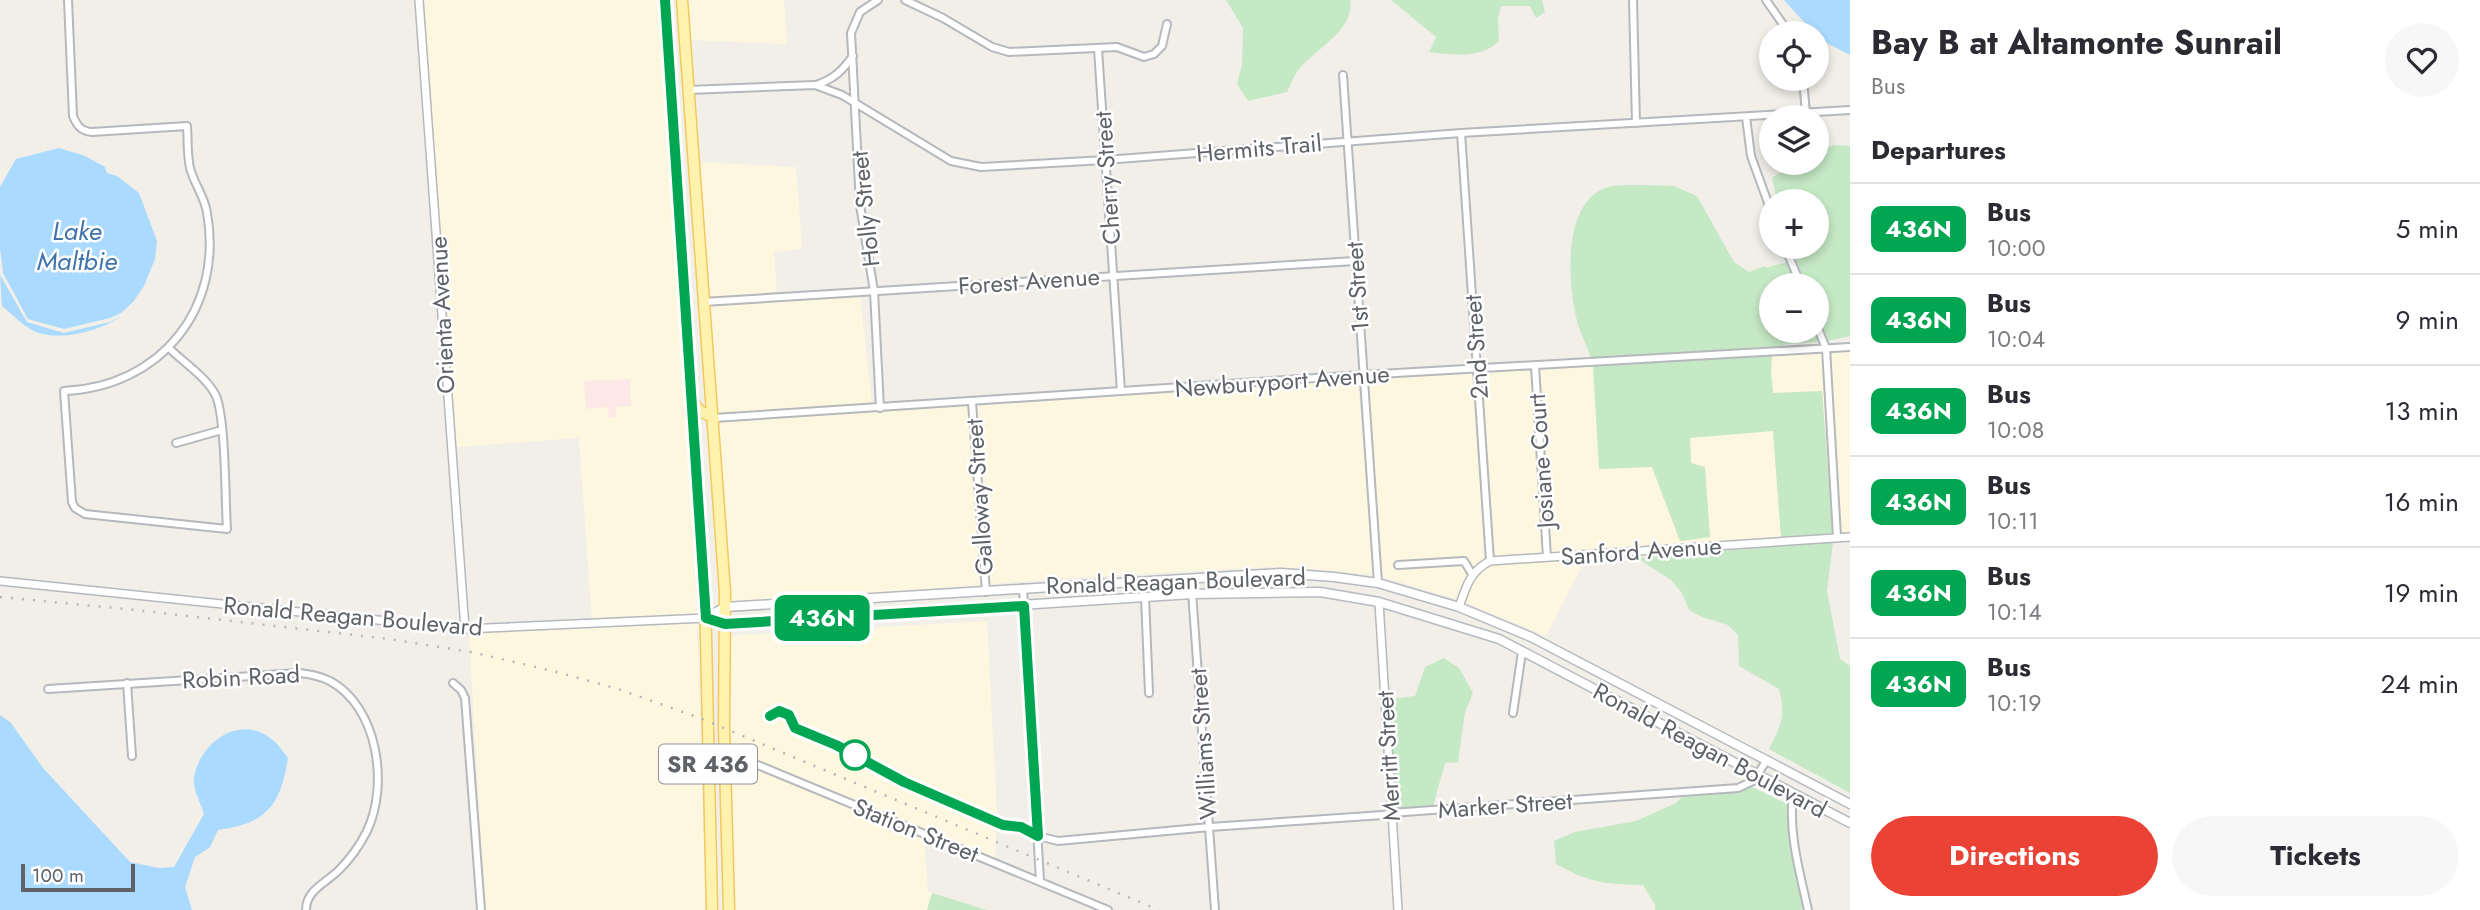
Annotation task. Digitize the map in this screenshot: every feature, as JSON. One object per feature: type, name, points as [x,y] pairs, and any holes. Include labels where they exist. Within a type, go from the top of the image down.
[{"type":"main road","name":"SR 436","points":[[665,0],[706,618],[712,910]]},
{"type":"main road","name":"SR 436","points":[[682,0],[700,263],[714,418],[725,607],[724,751],[729,910]]},
{"type":"main road","points":[[670,71],[688,90]]},
{"type":"main road","points":[[671,89],[683,98],[689,109]]},
{"type":"main road","points":[[682,242],[690,247],[700,263]]},
{"type":"main road","points":[[692,401],[700,411],[714,418]]},
{"type":"main road","name":"Ronald Reagan Boulevard","points":[[706,618],[725,607],[1281,573],[1334,576],[1378,583],[1459,607],[1531,637],[1850,804]]},
{"type":"main road","points":[[1378,583],[1380,602]]},
{"type":"main road","name":"Ronald Reagan Boulevard","points":[[706,618],[725,624],[1192,594],[1320,592],[1380,602],[1499,639],[1850,823]]},
{"type":"main road","points":[[709,826],[726,847]]},
{"type":"main road","points":[[710,863],[728,886]]},
{"type":"street","points":[[68,0],[74,116],[80,128],[92,132],[187,126],[190,171],[208,214],[209,248],[203,287],[197,305],[169,348],[150,363],[117,381],[100,387],[64,391],[72,502],[75,508],[85,514],[227,529],[220,409],[215,394],[169,348]]},
{"type":"street","name":"Orienta Avenue","points":[[419,0],[465,629]]},
{"type":"street","name":"Holly Street","points":[[878,0],[860,12],[852,33],[860,205],[874,291],[880,408]]},
{"type":"street","points":[[905,0],[943,18],[992,47],[1009,52],[1126,49],[1144,57],[1154,54],[1162,46],[1167,24]]},
{"type":"street","points":[[1633,0],[1636,123]]},
{"type":"street","points":[[1766,0],[1781,21]]},
{"type":"street","name":"Cherry Street","points":[[1098,49],[1121,391]]},
{"type":"street","points":[[815,85],[832,80],[853,56]]},
{"type":"street","name":"1st Street","points":[[1343,75],[1378,583]]},
{"type":"street","name":"Hermits Trail","points":[[688,90],[815,85],[832,90],[856,103],[951,161],[981,167],[1461,133],[1759,116]]},
{"type":"street","name":"Hermits Trail","points":[[1829,112],[1850,110]]},
{"type":"street","points":[[1746,117],[1751,156],[1763,189]]},
{"type":"street","name":"2nd Street","points":[[1461,133],[1490,561]]},
{"type":"street","name":"Forest Avenue","points":[[703,302],[1355,261]]},
{"type":"street","points":[[1824,343],[1838,537]]},
{"type":"street","name":"Newburyport Avenue","points":[[714,418],[1362,375],[1850,347]]},
{"type":"street","name":"Josiane Court","points":[[1535,366],[1547,557]]},
{"type":"street","name":"Galloway Street","points":[[972,402],[986,592]]},
{"type":"street","points":[[176,443],[222,430]]},
{"type":"street","name":"Sanford Avenue","points":[[1490,561],[1850,537]]},
{"type":"street","points":[[1398,565],[1464,561],[1472,574]]},
{"type":"street","points":[[1459,607],[1472,574],[1490,561]]},
{"type":"street","name":"Williams Street","points":[[1191,579],[1215,910]]},
{"type":"street","name":"Ronald Reagan Boulevard","points":[[0,581],[465,629],[706,618]]},
{"type":"street","points":[[1023,588],[1040,881]]},
{"type":"street","points":[[1144,597],[1149,693]]},
{"type":"street","name":"Merritt Street","points":[[1380,602],[1398,910]]},
{"type":"street","points":[[1513,713],[1522,652]]},
{"type":"street","name":"Robin Road","points":[[48,689],[299,673],[330,681],[343,690],[369,728],[377,755],[379,779],[376,806],[368,830],[355,851],[338,871],[314,890],[307,899],[306,910]]},
{"type":"street","points":[[453,683],[465,698],[481,910]]},
{"type":"street","points":[[127,684],[132,756]]},
{"type":"street","name":"Station Street","points":[[724,751],[1108,910]]},
{"type":"street","points":[[1758,774],[1767,760]]},
{"type":"street","name":"Marker Street","points":[[1038,836],[1058,841],[1209,827],[1738,788],[1748,784],[1758,774]]},
{"type":"street","points":[[1793,795],[1791,807],[1798,862],[1808,910]]},
{"type":"shaded area","points":[[424,0],[658,0],[679,297],[697,615],[592,620],[579,438],[456,447]]},
{"type":"shaded area","points":[[687,0],[784,0],[787,44],[689,40]]},
{"type":"shaded area","points":[[697,162],[796,167],[802,249],[774,252],[777,292],[705,297]]},
{"type":"shaded area","points":[[860,295],[872,405],[713,414],[706,304]]},
{"type":"shaded area","points":[[1850,351],[1850,533],[1842,533],[1831,352]]},
{"type":"shaded area","points":[[1822,353],[1833,532],[1822,392],[1773,394],[1771,372],[1772,356]]},
{"type":"shaded area","points":[[1593,366],[1652,467],[1680,541],[1710,537],[1691,463],[1690,437],[1773,431],[1781,537],[1551,553],[1539,370]]},
{"type":"shaded area","points":[[1530,370],[1543,553],[1494,557],[1482,373]]},
{"type":"shaded area","points":[[1473,374],[1485,559],[1473,567],[1464,557],[1393,562],[1394,570],[1462,565],[1467,575],[1457,599],[1382,577],[1367,378]]},
{"type":"shaded area","points":[[630,379],[631,406],[616,407],[616,417],[609,418],[608,407],[586,409],[584,381]]},
{"type":"shaded area","points":[[1358,379],[1373,575],[1269,567],[990,584],[977,406]]},
{"type":"shaded area","points":[[968,406],[981,585],[727,603],[714,422]]},
{"type":"shaded area","points":[[1781,545],[1584,562],[1546,636],[1465,602],[1476,576],[1491,565]]},
{"type":"shaded area","points":[[987,621],[997,815],[995,858],[731,750],[728,636]]},
{"type":"shaded area","points":[[697,622],[706,910],[485,910],[469,633]]},
{"type":"shaded area","points":[[731,758],[924,837],[928,892],[932,893],[927,910],[736,910]]},
{"type":"green space","points":[[1226,0],[1350,0],[1350,11],[1341,29],[1298,70],[1287,92],[1248,101],[1237,84],[1242,65],[1243,28]]},
{"type":"green space","points":[[1391,0],[1542,0],[1545,12],[1536,18],[1530,6],[1501,6],[1498,19],[1499,41],[1484,51],[1448,54],[1429,52],[1436,37]]},
{"type":"green space","points":[[1850,146],[1850,336],[1829,341],[1829,273],[1801,273],[1796,259],[1829,259],[1829,189],[1774,189],[1772,178],[1777,175],[1829,175],[1829,147]]},
{"type":"green space","points":[[1674,186],[1697,196],[1734,262],[1749,272],[1787,262],[1791,273],[1759,273],[1759,343],[1802,343],[1778,347],[1591,359],[1579,328],[1572,293],[1571,251],[1574,230],[1580,212],[1591,197],[1605,188]]},
{"type":"green space","points":[[1772,356],[1773,393],[1822,391],[1833,534],[1781,537],[1773,431],[1690,438],[1691,463],[1705,467],[1710,537],[1680,541],[1652,467],[1599,469],[1593,366]]},
{"type":"green space","points":[[1833,542],[1827,591],[1840,659],[1850,666],[1850,793],[1769,749],[1781,720],[1779,689],[1739,666],[1738,635],[1728,625],[1689,610],[1682,593],[1671,580],[1637,558]]},
{"type":"green space","points":[[1444,658],[1459,668],[1473,693],[1465,712],[1458,762],[1445,763],[1433,806],[1398,808],[1395,803],[1389,699],[1415,696],[1425,667]]},
{"type":"green space","points":[[1752,787],[1787,804],[1793,863],[1803,906],[1801,910],[1655,910],[1655,905],[1643,885],[1598,881],[1556,864],[1554,841],[1575,832],[1636,821],[1676,803],[1683,796],[1738,792]]},
{"type":"green space","points":[[932,893],[987,910],[927,910]]},
{"type":"water","points":[[1784,0],[1850,0],[1850,55],[1829,44],[1829,21],[1803,21]]},
{"type":"water","name":"Lake Maltbie","points":[[59,148],[85,156],[105,167],[107,173],[117,176],[139,193],[157,241],[155,259],[144,286],[133,302],[121,313],[110,318],[64,329],[28,319],[3,273],[0,248],[0,187],[16,159]]},
{"type":"water","points":[[0,275],[27,322],[64,333],[110,322],[121,316],[113,321],[102,326],[78,334],[42,334],[28,328],[2,306]]},
{"type":"water","points":[[0,715],[11,723],[43,768],[130,862],[159,868],[174,867],[204,814],[195,791],[194,778],[198,765],[214,742],[236,730],[249,729],[274,741],[288,758],[281,788],[268,809],[248,823],[218,830],[210,847],[195,857],[185,887],[192,910],[0,910]]},
{"type":"railway","points":[[0,597],[389,639],[471,652],[553,671],[618,689],[700,718],[1159,910]]},
{"type":"bus line","name":"436N","points":[[665,0],[706,618],[725,624],[1024,606],[1038,836],[1021,827],[1003,825],[904,782],[836,745],[795,728],[789,715],[779,711],[770,716]]}]
